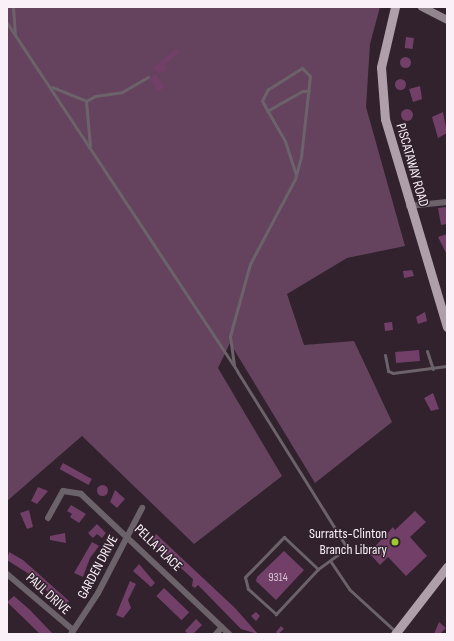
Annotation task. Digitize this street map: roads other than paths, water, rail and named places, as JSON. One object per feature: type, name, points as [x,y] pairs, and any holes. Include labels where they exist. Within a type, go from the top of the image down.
[{"type":"main road","name":"PISCATAWAY ROAD","points":[[395,7],[384,44],[382,93],[387,130],[409,206],[447,325]]},
{"type":"main road","points":[[424,8],[447,20]]},
{"type":"main road","points":[[397,633],[447,567]]},
{"type":"street","points":[[409,206],[447,202]]},
{"type":"street","name":"PELLA PLACE","points":[[48,518],[63,491],[81,494],[128,536],[229,634]]},
{"type":"street","name":"GARDEN DRIVE","points":[[72,632],[92,604],[142,508]]},
{"type":"street","name":"PAUL DRIVE","points":[[7,574],[72,632]]},
{"type":"street","points":[[216,634],[222,627]]},
{"type":"lane","points":[[13,7],[15,35]]},
{"type":"lane","points":[[7,23],[91,148],[234,367],[347,548],[331,562],[318,569],[276,614],[245,583],[245,577],[284,536],[318,569]]},
{"type":"lane","points":[[234,367],[230,336],[250,264],[266,240],[296,174],[310,76],[302,68],[268,89],[262,102],[285,141],[296,174]]},
{"type":"lane","points":[[86,101],[95,96],[122,92],[148,77]]},
{"type":"lane","points":[[50,86],[86,101]]},
{"type":"lane","points":[[267,111],[302,91],[309,91]]},
{"type":"lane","points":[[86,101],[91,148]]},
{"type":"lane","points":[[427,351],[433,369]]},
{"type":"lane","points":[[385,355],[388,371],[393,373],[447,366]]},
{"type":"lane","points":[[331,562],[349,589],[397,633]]},
{"type":"place","name":"Surratts-Clinton Branch Library","points":[[395,542]]}]
